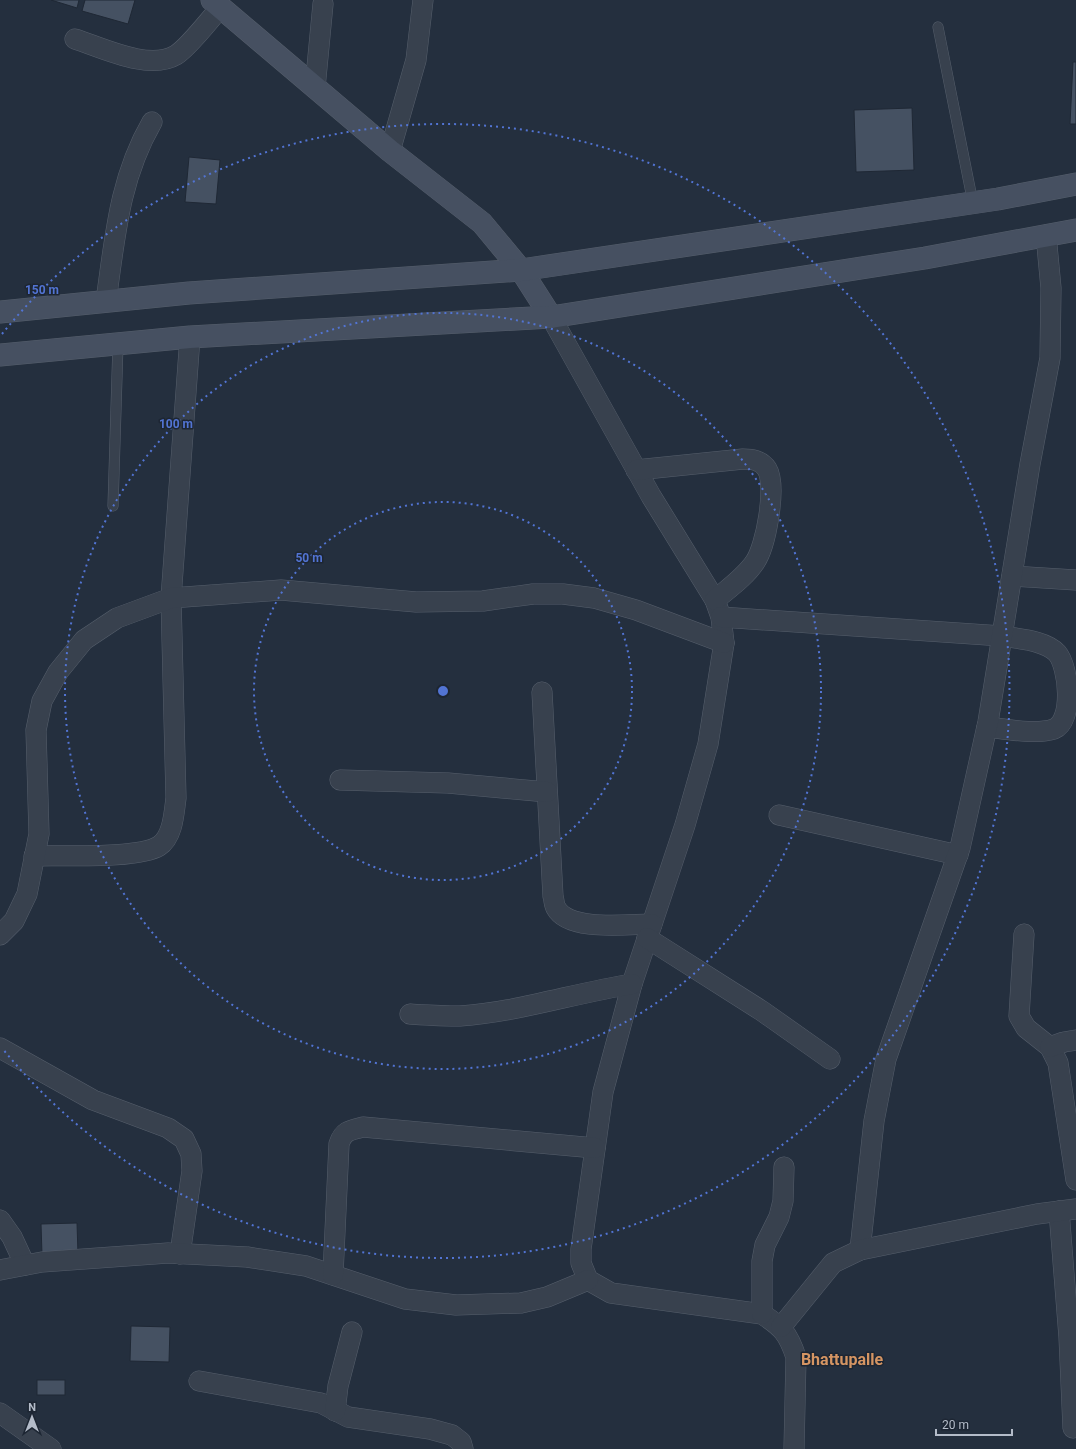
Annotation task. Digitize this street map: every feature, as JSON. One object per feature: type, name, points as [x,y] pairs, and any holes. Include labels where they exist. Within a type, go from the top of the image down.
[{"type":"street","points":[[390,151],[416,60],[423,0]]},
{"type":"street","points":[[315,88],[323,4]]},
{"type":"street","points":[[75,40],[143,60],[160,60],[176,55],[223,6],[315,88],[390,151],[482,223],[521,270],[551,317],[636,470],[718,609],[724,643],[708,744],[685,825],[632,984],[603,1092],[581,1249],[581,1263],[588,1280],[611,1293],[762,1314],[781,1326],[792,1344],[796,1357],[794,1449]]},
{"type":"street","points":[[106,301],[117,219],[128,174],[139,145],[152,122]]},
{"type":"street","points":[[0,312],[189,293],[521,270],[973,203],[1076,184]]},
{"type":"street","points":[[0,355],[190,337],[551,317],[924,258],[1076,230]]},
{"type":"street","points":[[860,1250],[874,1121],[886,1059],[958,855],[987,727],[1030,464],[1050,358],[1052,288],[1046,235]]},
{"type":"street","points":[[34,856],[138,854],[160,845],[173,826],[176,798],[171,598],[190,337]]},
{"type":"street","points":[[636,470],[743,459],[756,460],[767,468],[771,480],[771,496],[762,550],[718,609]]},
{"type":"street","points":[[1012,576],[1076,580]]},
{"type":"street","points":[[0,935],[14,921],[27,894],[39,834],[36,730],[42,701],[58,672],[84,640],[117,618],[171,598],[281,590],[416,602],[483,601],[533,594],[563,594],[594,598],[636,610],[724,643]]},
{"type":"street","points":[[718,609],[1002,636],[1042,644],[1056,652],[1063,662],[1068,678],[1066,713],[1061,722],[1055,728],[1042,732],[987,727]]},
{"type":"street","points":[[542,692],[546,792],[553,896],[556,908],[567,919],[582,924],[650,931],[830,1059]]},
{"type":"street","points":[[340,780],[448,783],[546,792]]},
{"type":"street","points":[[779,815],[958,855]]},
{"type":"street","points":[[1024,934],[1019,1016],[1026,1028],[1050,1047],[1058,1063],[1076,1180]]},
{"type":"street","points":[[410,1014],[459,1016],[500,1011],[597,989],[632,984]]},
{"type":"street","points":[[1050,1047],[1076,1040]]},
{"type":"street","points":[[0,1048],[93,1100],[168,1128],[184,1139],[190,1154],[192,1171],[180,1254]]},
{"type":"street","points":[[333,1276],[340,1144],[342,1137],[347,1131],[363,1127],[595,1148]]},
{"type":"street","points":[[762,1314],[762,1261],[765,1245],[779,1217],[783,1201],[784,1167]]},
{"type":"street","points":[[781,1326],[833,1262],[860,1250],[1068,1210],[1069,1337],[1073,1428]]},
{"type":"street","points":[[0,1220],[12,1237],[25,1265]]},
{"type":"street","points":[[0,1270],[25,1265],[84,1259],[168,1253],[247,1257],[306,1266],[405,1299],[456,1305],[521,1303],[547,1297],[588,1280]]},
{"type":"street","points":[[336,1411],[338,1386],[352,1332]]},
{"type":"street","points":[[199,1380],[321,1403],[348,1417],[430,1429],[452,1435],[461,1442],[463,1449]]},
{"type":"street","points":[[0,1413],[51,1449]]},
{"type":"lane","points":[[938,26],[973,203]]},
{"type":"lane","points":[[113,506],[118,344]]},
{"type":"building","points":[[51,0],[79,0],[77,8]]},
{"type":"building","points":[[85,0],[135,0],[128,24],[82,11]]},
{"type":"building","points":[[1073,62],[1076,62],[1076,124],[1070,124]]},
{"type":"building","points":[[912,108],[914,170],[856,172],[854,110]]},
{"type":"building","points":[[189,157],[220,160],[216,204],[185,202]]},
{"type":"building","points":[[77,1223],[78,1254],[42,1255],[41,1224]]},
{"type":"building","points":[[131,1326],[170,1327],[169,1362],[130,1361]]},
{"type":"building","points":[[37,1380],[65,1380],[65,1395],[37,1395]]},
{"type":"district","name":"Bhattupalle","points":[[842,1359]]}]
